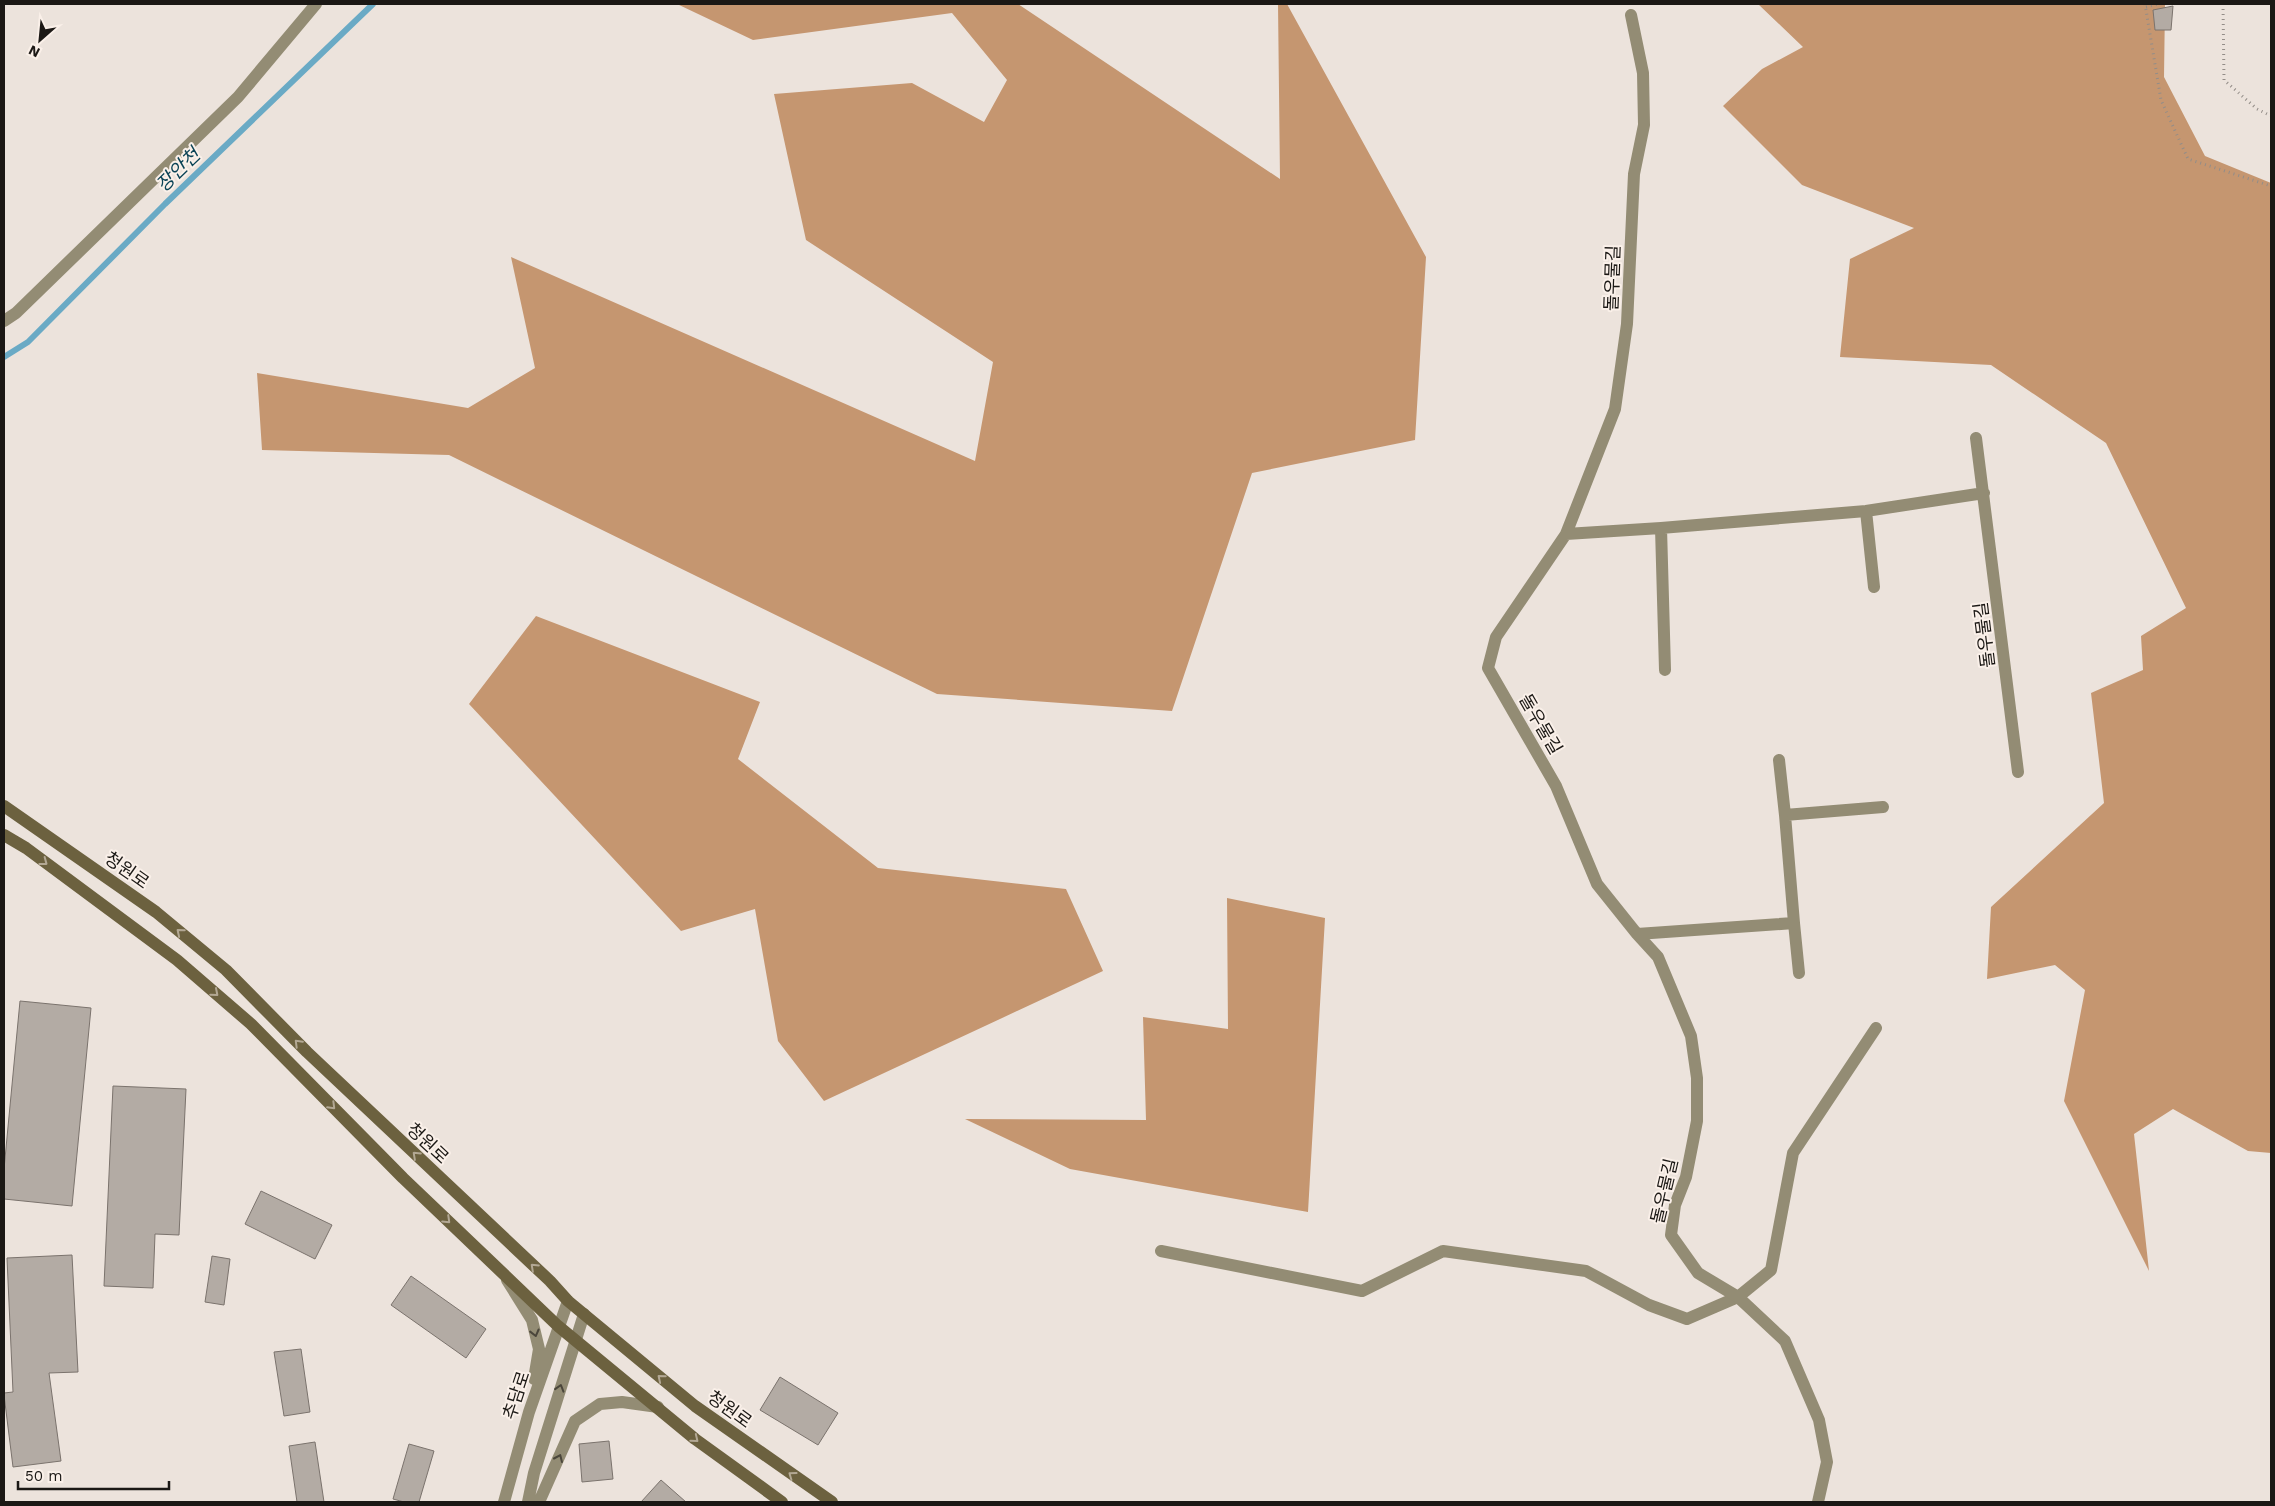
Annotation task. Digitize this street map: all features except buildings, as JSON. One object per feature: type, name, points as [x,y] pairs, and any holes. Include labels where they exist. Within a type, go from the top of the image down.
[{"type":"main road","name":"청원로","points":[[4,806],[156,912],[226,970],[306,1052],[550,1281],[568,1301],[695,1406],[832,1502]]},
{"type":"main road","points":[[4,835],[26,848],[178,960],[251,1024],[403,1178],[558,1326],[695,1439],[782,1502]]},
{"type":"street","points":[[4,321],[16,313],[238,97],[316,4]]},
{"type":"street","name":"돌우물길","points":[[1631,15],[1643,73],[1644,125],[1634,174],[1627,324],[1615,409],[1566,534],[1496,637],[1488,668],[1556,786],[1597,884],[1658,957],[1691,1036],[1697,1078],[1697,1121],[1686,1177],[1675,1205],[1670,1235],[1698,1273],[1738,1297],[1784,1341],[1819,1420],[1827,1462],[1818,1502]]},
{"type":"street","name":"돌우물길","points":[[1976,438],[2018,772]]},
{"type":"street","points":[[1566,534],[1866,511],[1984,493]]},
{"type":"street","points":[[1866,511],[1874,588]]},
{"type":"street","points":[[1661,528],[1665,670]]},
{"type":"street","points":[[1780,760],[1799,972]]},
{"type":"street","points":[[1785,815],[1883,807]]},
{"type":"street","points":[[1637,934],[1794,923]]},
{"type":"street","points":[[1160,1251],[1362,1291],[1443,1251],[1586,1271],[1649,1306],[1687,1319],[1738,1297],[1771,1270],[1794,1153],[1876,1028]]},
{"type":"street","points":[[504,1276],[532,1320],[539,1349],[529,1412]]},
{"type":"street","name":"추담로","points":[[504,1502],[529,1412],[568,1301]]},
{"type":"street","points":[[528,1502],[534,1473],[584,1314]]},
{"type":"street","points":[[540,1502],[575,1421],[600,1404],[622,1402],[658,1407]]},
{"type":"path","points":[[2158,4],[2146,5],[2161,100],[2188,159],[2271,186]]},
{"type":"path","points":[[2223,4],[2224,80],[2257,109],[2271,116]]},
{"type":"shaded area","points":[[677,4],[1018,4],[1280,179],[1278,4],[1287,4],[1426,257],[1415,440],[1252,473],[1172,711],[937,694],[449,455],[262,450],[257,373],[468,408],[535,368],[511,257],[975,461],[993,362],[806,240],[774,94],[912,83],[984,122],[1007,80],[952,13],[753,40]]},
{"type":"shaded area","points":[[1758,4],[2165,4],[2164,77],[2205,156],[2271,183],[2271,1153],[2248,1151],[2173,1109],[2134,1134],[2149,1271],[2064,1101],[2085,990],[2055,965],[1987,979],[1991,907],[2104,803],[2091,693],[2143,670],[2141,636],[2186,608],[2106,443],[1991,365],[1840,357],[1850,259],[1914,228],[1802,185],[1723,106],[1762,69],[1803,47]]},
{"type":"shaded area","points":[[536,616],[760,702],[738,759],[878,868],[1066,889],[1103,971],[824,1101],[778,1041],[755,909],[681,931],[469,704]]},
{"type":"shaded area","points":[[1227,898],[1325,918],[1308,1212],[1070,1169],[965,1119],[1146,1120],[1143,1017],[1228,1029]]},
{"type":"waterway","name":"장안천","points":[[4,357],[28,342],[165,204],[373,4]]}]
